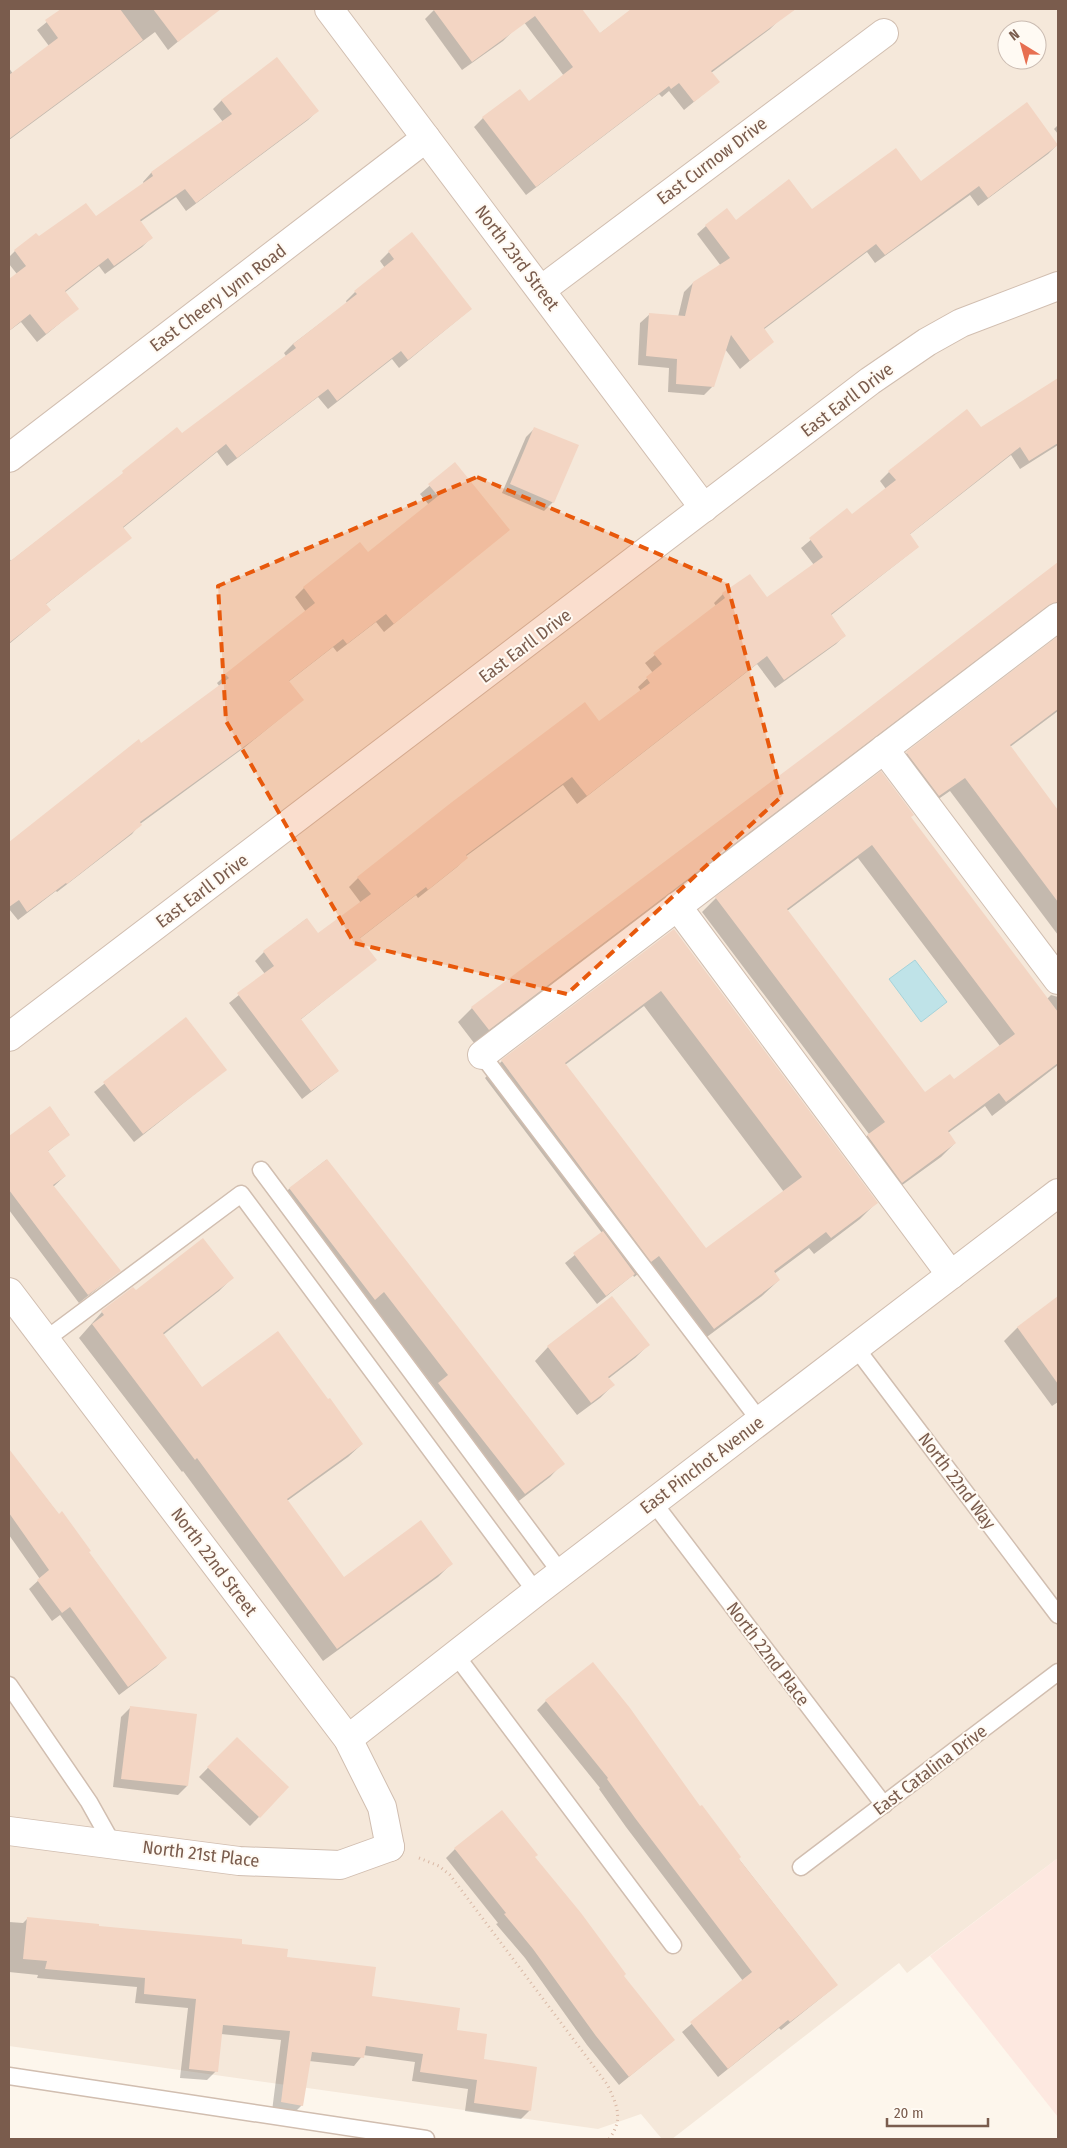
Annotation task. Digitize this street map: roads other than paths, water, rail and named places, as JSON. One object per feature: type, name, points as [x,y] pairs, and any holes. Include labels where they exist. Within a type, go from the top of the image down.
[{"type":"street","name":"North 23rd Street","points":[[337,12],[426,138],[704,508]]},
{"type":"street","name":"East Curnow Drive","points":[[541,290],[884,33]]},
{"type":"street","name":"East Cheery Lynn Road","points":[[9,458],[426,138]]},
{"type":"street","name":"East Earll Drive","points":[[9,1037],[870,381],[927,342],[961,323],[1058,286]]},
{"type":"street","points":[[482,1054],[1058,617]]},
{"type":"street","points":[[884,749],[1058,980]]},
{"type":"street","points":[[677,906],[951,1275]]},
{"type":"street","name":"East Pinchot Avenue","points":[[348,1739],[653,1502],[1058,1194]]},
{"type":"street","name":"North 22nd Street","points":[[9,1292],[348,1739],[382,1807],[390,1847]]},
{"type":"street","name":"North 21st Place","points":[[9,1831],[239,1861],[340,1865],[390,1847]]},
{"type":"lane","points":[[482,1054],[760,1421]]},
{"type":"lane","points":[[261,1170],[561,1573]]},
{"type":"lane","points":[[45,1340],[241,1194],[536,1592]]},
{"type":"lane","name":"North 22nd Way","points":[[856,1348],[1058,1615]]},
{"type":"lane","name":"North 22nd Place","points":[[653,1502],[884,1805]]},
{"type":"lane","points":[[455,1654],[673,1945]]},
{"type":"lane","name":"East Catalina Drive","points":[[801,1867],[1058,1672]]},
{"type":"lane","points":[[9,1685],[89,1802],[112,1843]]},
{"type":"lane","points":[[9,2076],[426,2139]]},
{"type":"water","points":[[915,960],[947,1002],[921,1022],[889,979]]}]
